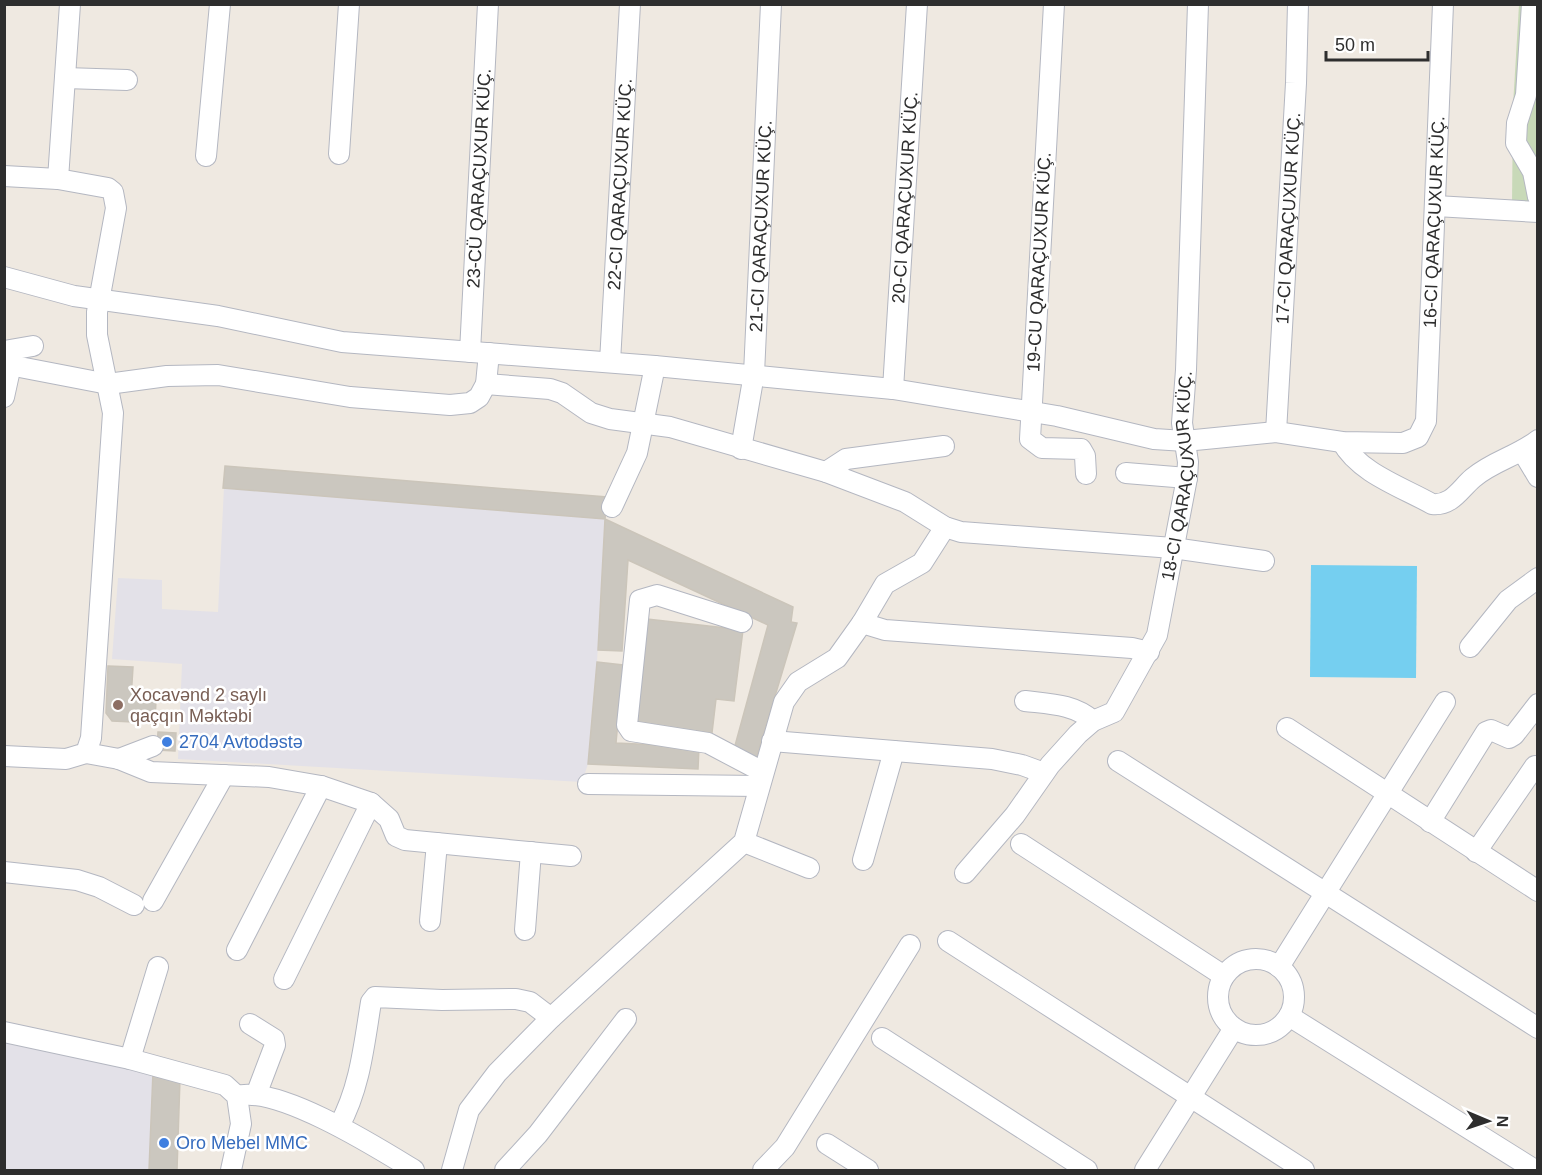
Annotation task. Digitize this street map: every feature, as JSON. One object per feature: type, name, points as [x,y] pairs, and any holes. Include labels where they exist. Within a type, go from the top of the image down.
[{"type":"street","points":[[57,179],[70,4]]},
{"type":"street","points":[[206,156],[220,4]]},
{"type":"street","points":[[339,154],[348,4]]},
{"type":"street","name":"23-CÜ QARAÇUXUR KÜÇ.","points":[[486,384],[479,352],[488,4]]},
{"type":"street","name":"22-CI QARAÇUXUR KÜÇ.","points":[[610,362],[630,4]]},
{"type":"street","name":"21-CI QARAÇUXUR KÜÇ.","points":[[741,449],[754,374],[771,4]]},
{"type":"street","name":"20-CI QARAÇUXUR KÜÇ.","points":[[893,389],[917,4]]},
{"type":"street","name":"19-CU QARAÇUXUR KÜÇ.","points":[[1054,4],[1030,439],[1042,448],[1082,449],[1085,456],[1086,474]]},
{"type":"street","name":"18-CI QARAÇUXUR KÜÇ.","points":[[965,873],[1015,815],[1044,773],[1078,734],[1093,721],[1114,712],[1157,634],[1165,603],[1187,478],[1188,462],[1182,403],[1186,370],[1198,4]]},
{"type":"street","name":"17-CI QARAÇUXUR KÜÇ.","points":[[1276,432],[1296,83],[1298,4]]},
{"type":"street","points":[[4,277],[74,296],[116,300],[218,316],[342,342],[754,374],[893,389],[1030,412],[1154,440],[1185,441],[1276,432],[1342,442],[1403,443],[1418,437],[1426,421],[1443,4]]},
{"type":"street","points":[[1532,4],[1526,95],[1516,123],[1516,143],[1533,172],[1538,197]]},
{"type":"street","points":[[65,78],[127,80]]},
{"type":"street","points":[[4,176],[57,179],[101,186],[113,192],[115,199],[116,208],[99,299],[97,334],[113,413],[91,738],[86,753]]},
{"type":"street","points":[[1436,206],[1538,212]]},
{"type":"street","points":[[7,360],[33,346]]},
{"type":"street","points":[[7,360],[108,384],[167,376],[218,375],[350,397],[450,405],[470,403],[479,398],[486,384],[550,389],[562,393],[591,413],[610,419],[670,427],[826,472],[905,502],[945,527],[981,535],[1173,548],[1264,561]]},
{"type":"street","points":[[4,397],[7,360]]},
{"type":"street","points":[[612,507],[637,453],[655,366]]},
{"type":"street","points":[[1342,442],[1349,454],[1363,466],[1432,504],[1441,505],[1449,502],[1474,477],[1501,459],[1530,446],[1538,477]]},
{"type":"street","points":[[826,472],[846,459],[944,446]]},
{"type":"street","points":[[1126,473],[1187,478]]},
{"type":"street","points":[[452,1170],[469,1110],[497,1073],[551,1018],[744,842],[784,702],[798,682],[830,665],[862,623],[885,584],[922,563],[945,527]]},
{"type":"street","points":[[1470,647],[1508,600],[1538,578]]},
{"type":"street","points":[[742,622],[657,595],[640,600],[627,725],[631,731],[708,743],[761,779]]},
{"type":"street","points":[[862,623],[885,630],[1132,648],[1149,652]]},
{"type":"street","points":[[1025,701],[1073,708],[1082,711],[1093,721]]},
{"type":"street","points":[[1279,967],[1445,702]]},
{"type":"street","points":[[1430,822],[1486,732],[1491,730],[1509,738],[1514,735],[1538,704]]},
{"type":"street","points":[[1287,728],[1538,891]]},
{"type":"street","points":[[772,741],[1001,761],[1044,773]]},
{"type":"street","points":[[119,759],[153,746]]},
{"type":"street","points":[[863,860],[894,751]]},
{"type":"street","points":[[4,756],[66,759],[86,753],[119,759],[151,772],[279,778],[321,786],[371,803],[389,819],[396,836],[437,843],[571,856]]},
{"type":"street","points":[[1118,761],[1538,1028]]},
{"type":"street","points":[[1476,852],[1535,766]]},
{"type":"street","points":[[4,872],[77,880],[143,903],[224,775]]},
{"type":"street","points":[[588,784],[761,779]]},
{"type":"street","points":[[237,950],[321,786]]},
{"type":"street","points":[[284,979],[371,803]]},
{"type":"street","points":[[744,842],[809,868]]},
{"type":"street","points":[[430,921],[437,843]]},
{"type":"street","points":[[1021,844],[1224,976]]},
{"type":"street","points":[[525,930],[531,852]]},
{"type":"street","points":[[948,941],[1304,1170]]},
{"type":"street","points":[[764,1170],[784,1147],[910,945]]},
{"type":"street","points":[[1250,960],[1269,961],[1279,967],[1287,975],[1294,995],[1289,1016],[1282,1024],[1264,1034],[1244,1033],[1234,1028],[1220,1010],[1219,986],[1224,976],[1233,967],[1250,960]]},
{"type":"street","points":[[130,1059],[158,967]]},
{"type":"street","points":[[339,1126],[350,1105],[357,1084],[371,1002],[375,997],[452,1000],[516,999],[530,1002],[551,1018]]},
{"type":"street","points":[[1289,1016],[1534,1170]]},
{"type":"street","points":[[505,1170],[538,1134],[626,1018]]},
{"type":"street","points":[[231,1170],[246,1095],[275,1045],[274,1039],[250,1024]]},
{"type":"street","points":[[1145,1170],[1234,1028]]},
{"type":"street","points":[[4,1032],[212,1079],[246,1095],[285,1102],[339,1126],[414,1170]]},
{"type":"street","points":[[882,1038],[1087,1170]]},
{"type":"street","points":[[826,1144],[868,1170]]},
{"type":"shaded area","points":[[225,466],[607,497],[597,662],[588,764],[582,782],[178,759],[182,664],[112,659],[118,578],[162,580],[162,609],[218,612]]},
{"type":"shaded area","name":"Oro Mebel MMC","points":[[4,1043],[180,1078],[177,1170],[5,1170]]},
{"type":"green space","points":[[1519,5],[1537,5],[1537,205],[1512,204],[1513,106]]},
{"type":"water","points":[[1311,565],[1417,566],[1416,678],[1310,677]]},
{"type":"building","points":[[225,466],[607,497],[605,519],[223,488]]},
{"type":"building","points":[[605,519],[793,607],[791,622],[797,623],[756,759],[733,753],[768,625],[628,560],[622,651],[598,650]]},
{"type":"building","points":[[647,619],[743,630],[734,701],[716,699],[712,733],[635,724]]},
{"type":"building","points":[[597,662],[623,665],[616,743],[699,747],[698,769],[588,764]]},
{"type":"building","points":[[108,666],[133,667],[131,699],[156,700],[155,723],[112,721],[106,713]]},
{"type":"building","points":[[158,732],[176,733],[175,751],[157,750]]},
{"type":"building","points":[[153,1072],[180,1078],[177,1170],[149,1170]]},
{"type":"place","name":"Xocavənd 2 saylı qaçqın Məktəbi","points":[[118,705]]},
{"type":"place","name":"2704 Avtodəstə","points":[[167,742]]},
{"type":"place","name":"Oro Mebel MMC","points":[[164,1143]]}]
